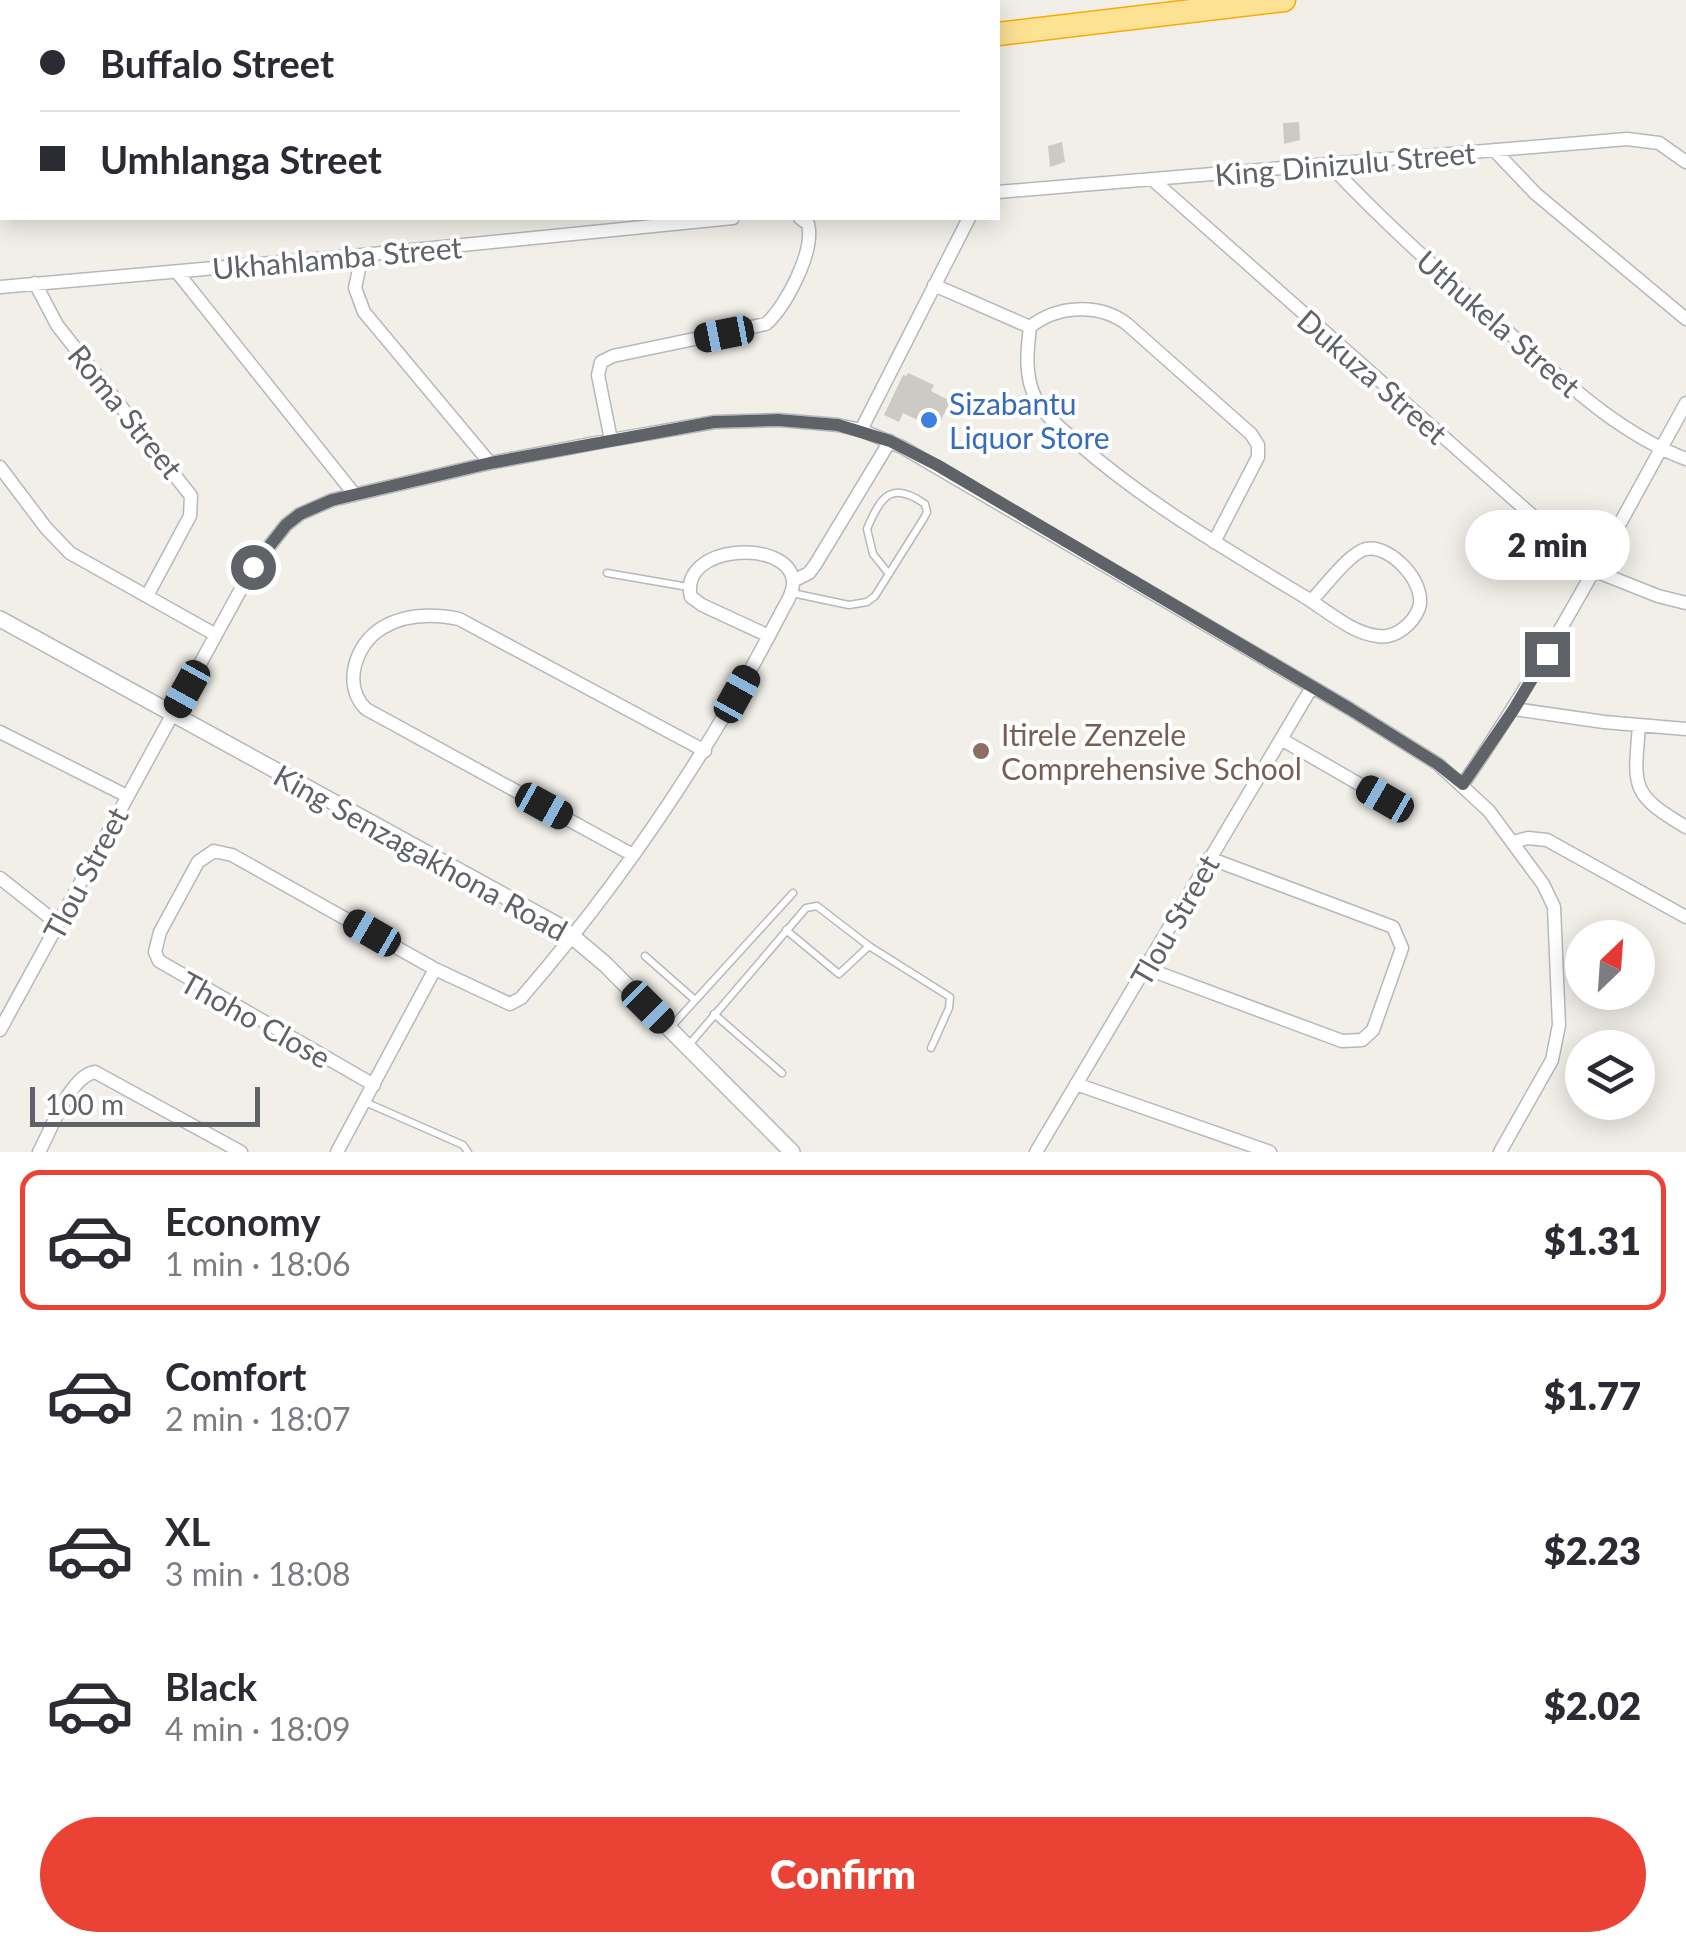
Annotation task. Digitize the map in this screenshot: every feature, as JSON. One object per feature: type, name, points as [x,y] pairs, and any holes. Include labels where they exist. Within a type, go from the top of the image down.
[{"type":"highway","points":[[1000,34],[1284,0]]},
{"type":"street","name":"King Dinizulu Street","points":[[1000,192],[1637,138],[1658,143],[1686,162]]},
{"type":"street","points":[[1494,150],[1536,194],[1686,319]]},
{"type":"street","name":"Uthukela Street","points":[[1329,164],[1412,247],[1552,371],[1613,418],[1686,459]]},
{"type":"street","name":"Dukuza Street","points":[[1154,180],[1595,571]]},
{"type":"street","name":"Ukhahlamba Street","points":[[0,287],[713,220]]},
{"type":"street","points":[[611,440],[598,375],[602,362],[614,356],[766,324],[781,308],[809,248],[808,224],[803,220]]},
{"type":"street","points":[[861,430],[968,220]]},
{"type":"street","points":[[362,255],[355,288],[364,312],[490,463]]},
{"type":"street","points":[[177,272],[355,495]]},
{"type":"street","name":"Roma Street","points":[[35,283],[56,325],[191,496],[190,516],[147,596]]},
{"type":"street","points":[[934,284],[1030,327]]},
{"type":"street","points":[[1214,542],[1258,458],[1258,445],[1251,434],[1110,313],[1057,312],[1040,318],[1030,327],[1031,389],[1042,409],[1121,478],[1214,542],[1311,601],[1353,626],[1378,637],[1394,635],[1413,620],[1421,590],[1400,564],[1371,548],[1355,555],[1311,601]]},
{"type":"street","points":[[1463,784],[1514,709],[1595,571],[1686,402]]},
{"type":"street","name":"Tlou Street","points":[[0,1030],[253,567],[277,534],[300,514],[332,500],[611,440],[714,422],[815,421],[861,430],[937,465],[1312,687],[1438,764],[1463,784],[1513,842],[1543,884],[1554,908],[1559,1039],[1552,1060],[1500,1152]]},
{"type":"street","points":[[337,1152],[434,968],[510,1004],[520,998],[574,936],[705,750],[769,636],[792,586],[815,565],[890,441]]},
{"type":"street","points":[[0,467],[46,528],[70,552],[216,635]]},
{"type":"street","points":[[769,636],[702,606],[691,597],[690,578],[708,561],[748,552],[765,553],[790,570],[792,586]]},
{"type":"street","points":[[1595,571],[1686,604]]},
{"type":"street","points":[[632,855],[366,709],[357,700],[352,680],[363,649],[382,628],[401,620],[424,616],[459,619],[705,750]]},
{"type":"street","name":"King Senzagakhona Road","points":[[0,618],[574,936],[792,1152]]},
{"type":"street","name":"Tlou Street","points":[[1036,1152],[1312,687]]},
{"type":"street","points":[[1514,709],[1640,726],[1686,728]]},
{"type":"street","points":[[1640,726],[1636,770],[1640,792],[1653,807],[1686,826]]},
{"type":"street","points":[[0,732],[127,796]]},
{"type":"street","points":[[1281,739],[1385,799]]},
{"type":"street","points":[[1513,842],[1528,838],[1546,840],[1686,917]]},
{"type":"street","name":"Thoho Close","points":[[374,1085],[168,970],[154,952],[160,932],[198,862],[204,855],[223,852],[434,968]]},
{"type":"street","points":[[1145,968],[1342,1041],[1362,1040],[1373,1030],[1402,948],[1393,927],[1210,858]]},
{"type":"street","points":[[0,878],[58,924]]},
{"type":"street","points":[[39,1152],[74,1085],[86,1073],[94,1072],[242,1152]]},
{"type":"street","points":[[1076,1084],[1270,1152]]},
{"type":"lane","points":[[792,586],[849,605],[867,602],[875,596],[890,574],[928,512],[925,504],[901,490],[892,491],[885,498],[866,529],[873,554],[890,574]]},
{"type":"lane","points":[[607,573],[688,587]]},
{"type":"lane","points":[[669,1029],[793,893]]},
{"type":"lane","points":[[687,1047],[806,908],[816,906],[868,946],[950,997],[950,1008],[931,1048]]},
{"type":"lane","points":[[786,930],[839,974],[868,946]]},
{"type":"lane","points":[[644,956],[695,1000]]},
{"type":"lane","points":[[714,1014],[782,1072]]},
{"type":"lane","points":[[364,1102],[463,1145],[468,1152]]},
{"type":"building","points":[[1299,122],[1300,140],[1284,144],[1283,123]]},
{"type":"building","points":[[1062,142],[1065,162],[1050,167],[1048,146]]},
{"type":"building","points":[[908,373],[934,385],[931,391],[950,401],[937,429],[903,413],[899,422],[884,415],[903,375]]},
{"type":"place","name":"Sizabantu Liquor Store","points":[[929,420]]},
{"type":"place","name":"Itirele Zenzele Comprehensive School","points":[[981,751]]},
{"type":"route","points":[[253,567],[286,525],[332,500],[490,463],[714,422],[815,421],[861,430],[937,465],[1350,709],[1463,784],[1547,654]]}]
